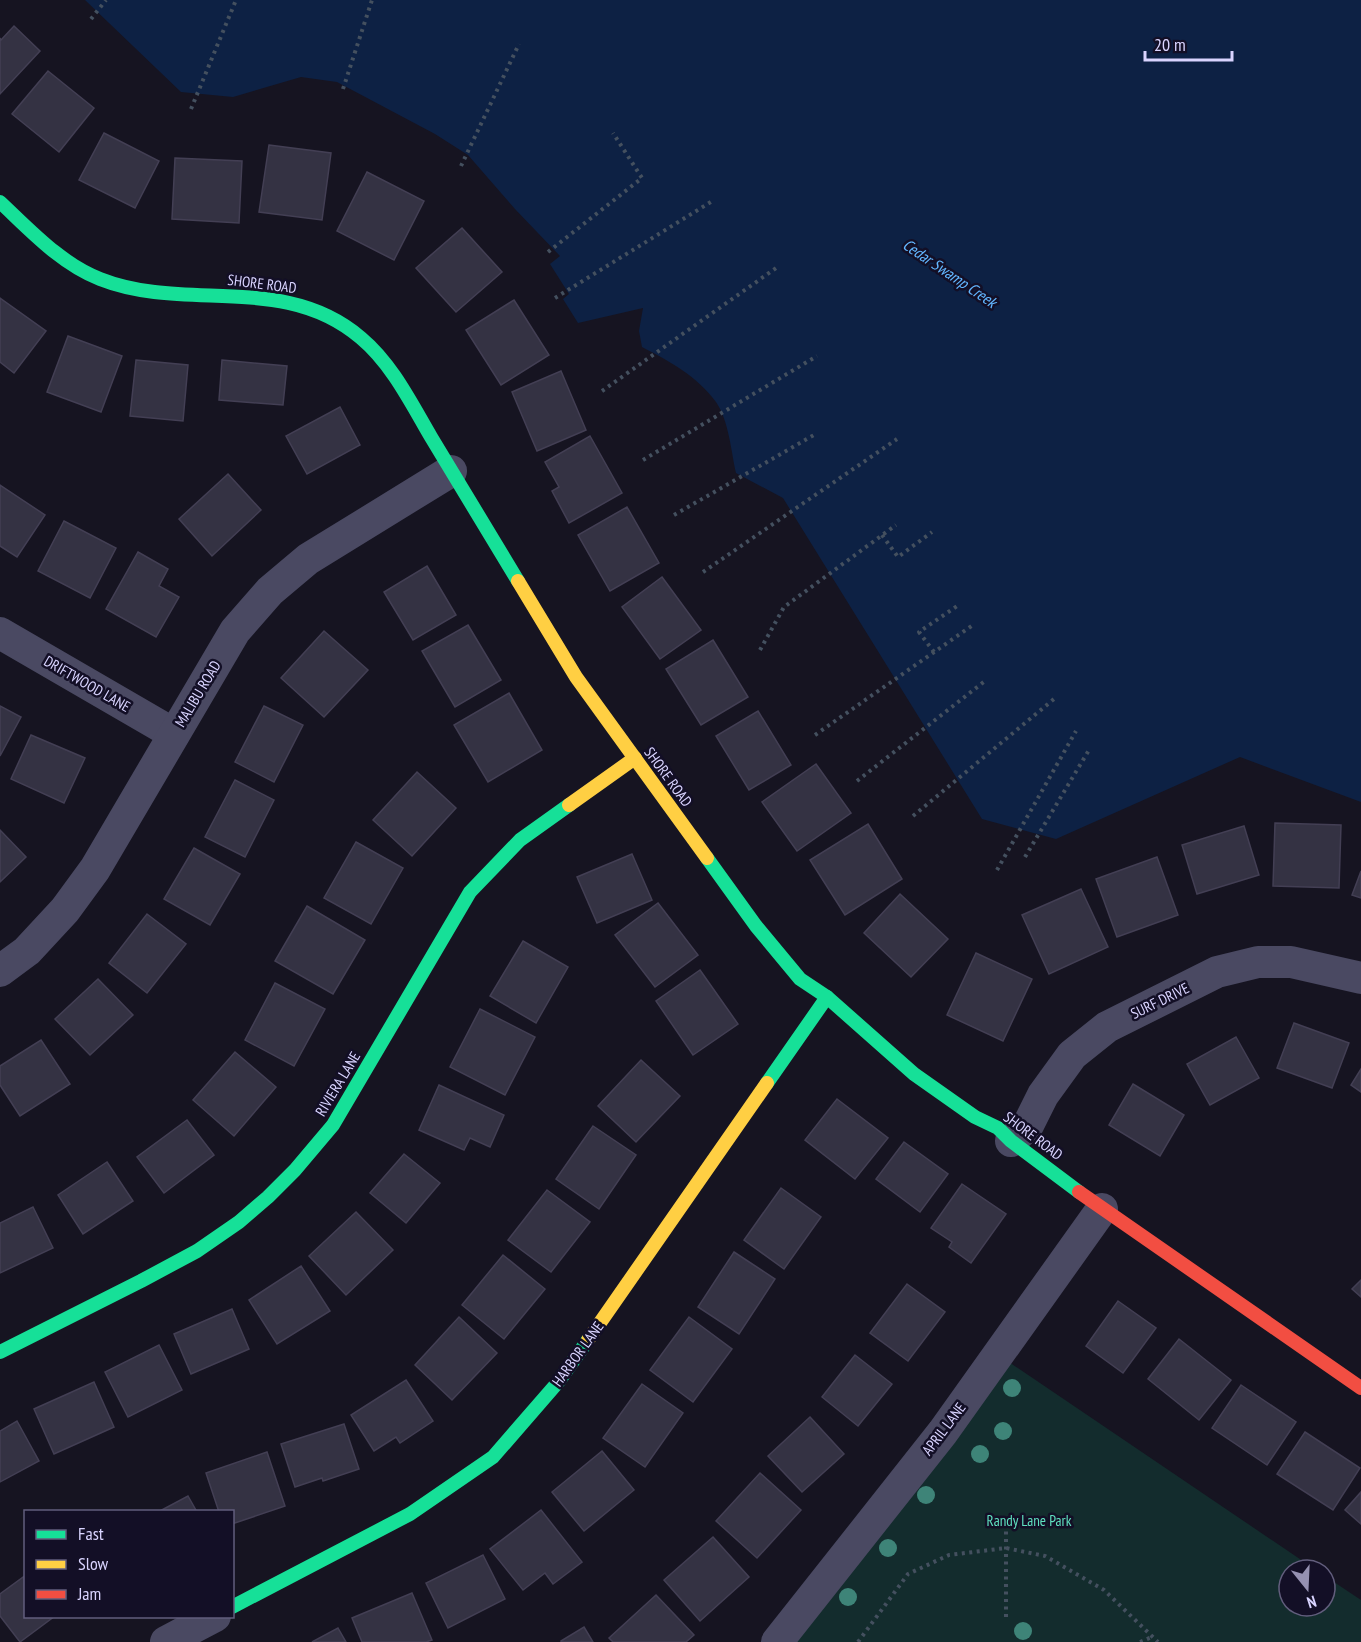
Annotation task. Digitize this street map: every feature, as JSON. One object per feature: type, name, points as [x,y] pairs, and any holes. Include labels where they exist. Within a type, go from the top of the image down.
[{"type":"street","name":"SHORE ROAD","points":[[0,202],[68,261],[100,279],[159,294],[247,296],[293,303],[333,319],[362,338],[391,370],[576,677],[756,926],[800,979],[827,998],[914,1074],[975,1117],[998,1128],[1011,1141],[1102,1209],[1361,1388]]},
{"type":"street","name":"MALIBU ROAD","points":[[0,971],[27,951],[65,910],[95,869],[235,631],[270,591],[308,559],[451,471]]},
{"type":"street","name":"DRIFTWOOD LANE","points":[[0,633],[174,734]]},
{"type":"street","name":"RIVIERA LANE","points":[[0,1352],[186,1257],[223,1234],[267,1199],[305,1161],[333,1125],[470,892],[520,840],[635,758]]},
{"type":"street","name":"SURF DRIVE","points":[[1011,1141],[1028,1125],[1043,1095],[1072,1055],[1107,1027],[1217,972],[1258,962],[1292,962],[1361,978]]},
{"type":"street","name":"HARBOR LANE","points":[[234,1606],[410,1514],[493,1457],[559,1381],[827,998]]},
{"type":"street","name":"APRIL LANE","points":[[777,1642],[943,1432],[1102,1209]]},
{"type":"street","points":[[166,1642],[213,1618]]},
{"type":"path","points":[[91,19],[106,0]]},
{"type":"path","points":[[191,109],[236,0]]},
{"type":"path","points":[[343,89],[372,0]]},
{"type":"path","points":[[461,166],[519,44]]},
{"type":"path","points":[[548,252],[642,178],[613,133]]},
{"type":"path","points":[[555,298],[714,200]]},
{"type":"path","points":[[602,391],[776,268]]},
{"type":"path","points":[[643,460],[817,356]]},
{"type":"path","points":[[674,515],[814,435]]},
{"type":"path","points":[[703,572],[897,439]]},
{"type":"path","points":[[760,650],[784,607],[896,525]]},
{"type":"path","points":[[882,535],[898,557],[932,532]]},
{"type":"path","points":[[934,652],[919,632],[960,604]]},
{"type":"path","points":[[815,735],[973,626]]},
{"type":"path","points":[[857,781],[985,681]]},
{"type":"path","points":[[913,816],[1054,699]]},
{"type":"path","points":[[997,870],[1076,731]]},
{"type":"path","points":[[1025,857],[1089,750]]},
{"type":"path","points":[[1006,1528],[1006,1617]]},
{"type":"path","points":[[858,1642],[908,1574],[949,1555],[1006,1548],[1045,1556],[1104,1590],[1158,1642]]},
{"type":"path","points":[[1140,1642],[1152,1636]]},
{"type":"green space","name":"Randy Lane Park","points":[[1003,1358],[1298,1558],[1277,1558],[1277,1618],[1337,1618],[1337,1584],[1361,1600],[1361,1642],[781,1642]]},
{"type":"water","name":"Cedar Swamp Creek","points":[[85,0],[1361,0],[1361,802],[1240,757],[1056,839],[982,819],[783,498],[736,473],[727,427],[716,402],[691,377],[642,347],[639,331],[643,308],[578,323],[563,299],[569,294],[550,264],[560,256],[468,155],[435,134],[337,82],[301,77],[233,97],[181,92]]},
{"type":"building","points":[[14,26],[40,51],[0,94],[0,38],[1,40]]},
{"type":"building","points":[[48,71],[94,108],[59,152],[12,114]]},
{"type":"building","points":[[104,133],[159,161],[135,208],[79,180]]},
{"type":"building","points":[[269,145],[331,153],[322,220],[259,212]]},
{"type":"building","points":[[175,158],[242,161],[239,223],[172,219]]},
{"type":"building","points":[[367,172],[424,201],[394,260],[337,231]]},
{"type":"building","points":[[462,228],[502,272],[456,312],[416,268]]},
{"type":"building","points":[[0,298],[46,331],[14,373],[0,362]]},
{"type":"building","points":[[514,300],[549,355],[501,385],[466,330]]},
{"type":"building","points":[[68,336],[122,356],[101,412],[47,392]]},
{"type":"building","points":[[136,360],[188,365],[183,421],[130,416]]},
{"type":"building","points":[[222,360],[287,366],[283,405],[219,400]]},
{"type":"building","points":[[561,371],[586,430],[537,451],[512,392]]},
{"type":"building","points":[[340,407],[360,445],[307,474],[286,436]]},
{"type":"building","points":[[590,436],[622,493],[569,523],[552,491],[559,487],[545,462]]},
{"type":"building","points":[[228,474],[261,510],[212,556],[179,519]]},
{"type":"building","points":[[0,485],[45,515],[17,557],[0,546]]},
{"type":"building","points":[[627,507],[659,563],[610,591],[578,535]]},
{"type":"building","points":[[64,521],[116,548],[90,598],[38,571]]},
{"type":"building","points":[[138,552],[168,569],[159,586],[179,597],[156,637],[106,609]]},
{"type":"building","points":[[427,566],[456,615],[413,640],[384,592]]},
{"type":"building","points":[[662,577],[701,630],[660,659],[622,607]]},
{"type":"building","points":[[468,625],[501,680],[455,707],[422,651]]},
{"type":"building","points":[[324,631],[368,670],[324,717],[281,678]]},
{"type":"building","points":[[713,640],[748,697],[701,725],[666,669]]},
{"type":"building","points":[[509,693],[542,750],[488,782],[454,725]]},
{"type":"building","points":[[0,706],[21,717],[0,756]]},
{"type":"building","points":[[264,706],[303,725],[274,782],[235,762]]},
{"type":"building","points":[[758,711],[791,765],[749,790],[716,736]]},
{"type":"building","points":[[31,735],[85,758],[64,803],[11,779]]},
{"type":"building","points":[[816,764],[851,813],[797,851],[762,802]]},
{"type":"building","points":[[417,772],[456,808],[412,856],[373,820]]},
{"type":"building","points":[[235,780],[274,800],[245,857],[205,837]]},
{"type":"building","points":[[1275,823],[1341,825],[1339,888],[1273,886]]},
{"type":"building","points":[[868,824],[902,879],[845,915],[810,860]]},
{"type":"building","points":[[1244,826],[1259,875],[1197,894],[1182,845]]},
{"type":"building","points":[[0,830],[26,857],[0,882]]},
{"type":"building","points":[[356,842],[403,868],[371,924],[324,898]]},
{"type":"building","points":[[194,848],[240,874],[210,925],[164,899]]},
{"type":"building","points":[[632,854],[652,900],[597,923],[577,877]]},
{"type":"building","points":[[1157,857],[1178,915],[1117,937],[1096,879]]},
{"type":"building","points":[[1361,871],[1361,898],[1352,895]]},
{"type":"building","points":[[1081,889],[1108,947],[1049,974],[1022,915]]},
{"type":"building","points":[[900,894],[948,939],[911,977],[864,933]]},
{"type":"building","points":[[658,903],[698,955],[655,987],[615,935]]},
{"type":"building","points":[[307,906],[365,940],[333,994],[275,961]]},
{"type":"building","points":[[147,914],[186,944],[147,993],[109,963]]},
{"type":"building","points":[[523,941],[568,967],[536,1023],[490,996]]},
{"type":"building","points":[[976,953],[1032,979],[1003,1041],[947,1015]]},
{"type":"building","points":[[700,970],[738,1024],[693,1055],[656,1001]]},
{"type":"building","points":[[98,979],[133,1015],[90,1055],[55,1019]]},
{"type":"building","points":[[275,983],[325,1009],[294,1066],[245,1040]]},
{"type":"building","points":[[480,1009],[535,1037],[505,1095],[450,1067]]},
{"type":"building","points":[[1294,1023],[1349,1043],[1332,1088],[1277,1068]]},
{"type":"building","points":[[1236,1037],[1259,1078],[1210,1105],[1187,1064]]},
{"type":"building","points":[[41,1040],[70,1084],[20,1116],[0,1085],[0,1066]]},
{"type":"building","points":[[235,1052],[276,1087],[234,1136],[193,1100]]},
{"type":"building","points":[[641,1060],[680,1096],[636,1142],[598,1106]]},
{"type":"building","points":[[1361,1069],[1361,1092],[1351,1085]]},
{"type":"building","points":[[1133,1084],[1184,1115],[1160,1156],[1109,1125]]},
{"type":"building","points":[[439,1085],[504,1115],[490,1147],[470,1138],[464,1150],[419,1130]]},
{"type":"building","points":[[837,1099],[888,1138],[855,1179],[805,1140]]},
{"type":"building","points":[[187,1120],[214,1155],[164,1193],[137,1157]]},
{"type":"building","points":[[593,1126],[636,1155],[599,1209],[556,1179]]},
{"type":"building","points":[[904,1142],[948,1174],[920,1212],[876,1179]]},
{"type":"building","points":[[404,1154],[440,1183],[406,1223],[370,1193]]},
{"type":"building","points":[[107,1162],[133,1201],[83,1234],[58,1195]]},
{"type":"building","points":[[962,1184],[1006,1214],[971,1263],[949,1247],[952,1242],[931,1228]]},
{"type":"building","points":[[781,1188],[821,1217],[784,1269],[744,1240]]},
{"type":"building","points":[[547,1190],[590,1222],[551,1272],[508,1240]]},
{"type":"building","points":[[33,1207],[53,1248],[0,1273],[0,1223]]},
{"type":"building","points":[[356,1212],[393,1250],[346,1295],[309,1256]]},
{"type":"building","points":[[734,1252],[775,1279],[739,1334],[698,1307]]},
{"type":"building","points":[[503,1255],[545,1289],[504,1339],[462,1305]]},
{"type":"building","points":[[301,1266],[330,1311],[277,1344],[249,1300]]},
{"type":"building","points":[[1361,1280],[1361,1297],[1352,1289]]},
{"type":"building","points":[[907,1284],[945,1312],[908,1361],[870,1333]]},
{"type":"building","points":[[1118,1301],[1156,1328],[1123,1373],[1086,1346]]},
{"type":"building","points":[[232,1309],[249,1349],[191,1374],[174,1334]]},
{"type":"building","points":[[459,1317],[497,1353],[452,1400],[415,1365]]},
{"type":"building","points":[[689,1317],[732,1349],[693,1402],[650,1370]]},
{"type":"building","points":[[1179,1339],[1231,1380],[1199,1420],[1148,1379]]},
{"type":"building","points":[[159,1345],[182,1390],[128,1417],[105,1372]]},
{"type":"building","points":[[855,1355],[892,1384],[858,1426],[822,1397]]},
{"type":"building","points":[[406,1380],[433,1421],[400,1443],[396,1437],[374,1451],[351,1415]]},
{"type":"building","points":[[94,1382],[114,1427],[54,1454],[34,1409]]},
{"type":"building","points":[[642,1384],[683,1413],[645,1467],[603,1438]]},
{"type":"building","points":[[1241,1385],[1296,1422],[1267,1465],[1212,1428]]},
{"type":"building","points":[[810,1417],[844,1454],[802,1492],[768,1456]]},
{"type":"building","points":[[17,1421],[39,1461],[0,1482],[0,1431]]},
{"type":"building","points":[[344,1424],[359,1469],[323,1481],[322,1478],[295,1487],[281,1444]]},
{"type":"building","points":[[1305,1432],[1360,1468],[1333,1510],[1277,1474]]},
{"type":"building","points":[[602,1451],[634,1490],[584,1531],[552,1492]]},
{"type":"building","points":[[267,1452],[285,1506],[234,1523],[234,1510],[218,1510],[206,1473]]},
{"type":"building","points":[[760,1473],[801,1510],[757,1558],[716,1521]]},
{"type":"building","points":[[1361,1492],[1361,1524],[1345,1510]]},
{"type":"building","points":[[188,1496],[196,1510],[162,1510]]},
{"type":"building","points":[[541,1510],[582,1562],[553,1584],[545,1573],[523,1590],[490,1549]]},
{"type":"building","points":[[713,1537],[749,1577],[700,1621],[664,1580]]},
{"type":"building","points":[[483,1555],[505,1599],[448,1628],[426,1583]]},
{"type":"building","points":[[24,1576],[24,1618],[52,1618],[20,1642],[0,1616],[0,1594]]},
{"type":"building","points":[[412,1593],[432,1640],[426,1642],[362,1642],[352,1618]]},
{"type":"building","points":[[656,1595],[694,1635],[686,1642],[613,1642],[609,1638]]},
{"type":"building","points":[[584,1627],[593,1642],[561,1642],[561,1641]]},
{"type":"building","points":[[338,1628],[346,1642],[312,1642]]},
{"type":"traffic: fast","points":[[0,202],[59,255],[72,265],[100,279],[133,289],[267,299],[300,306],[331,318],[361,338],[382,360],[400,385],[518,581]]},
{"type":"traffic: fast","points":[[0,1352],[197,1251],[239,1222],[268,1197],[295,1170],[333,1125],[470,892],[520,840],[569,805]]},
{"type":"traffic: fast","points":[[707,858],[756,926],[800,979],[827,997],[914,1074],[975,1117],[998,1128],[1011,1141],[1079,1192]]},
{"type":"traffic: fast","points":[[767,1083],[827,997]]},
{"type":"traffic: fast","points":[[234,1606],[410,1514],[493,1457],[559,1381],[588,1340]]},
{"type":"traffic: slow","points":[[518,581],[576,677],[707,858]]},
{"type":"traffic: slow","points":[[569,805],[635,758]]},
{"type":"traffic: slow","points":[[588,1340],[767,1083]]},
{"type":"traffic: jam","points":[[1079,1192],[1361,1388]]}]
